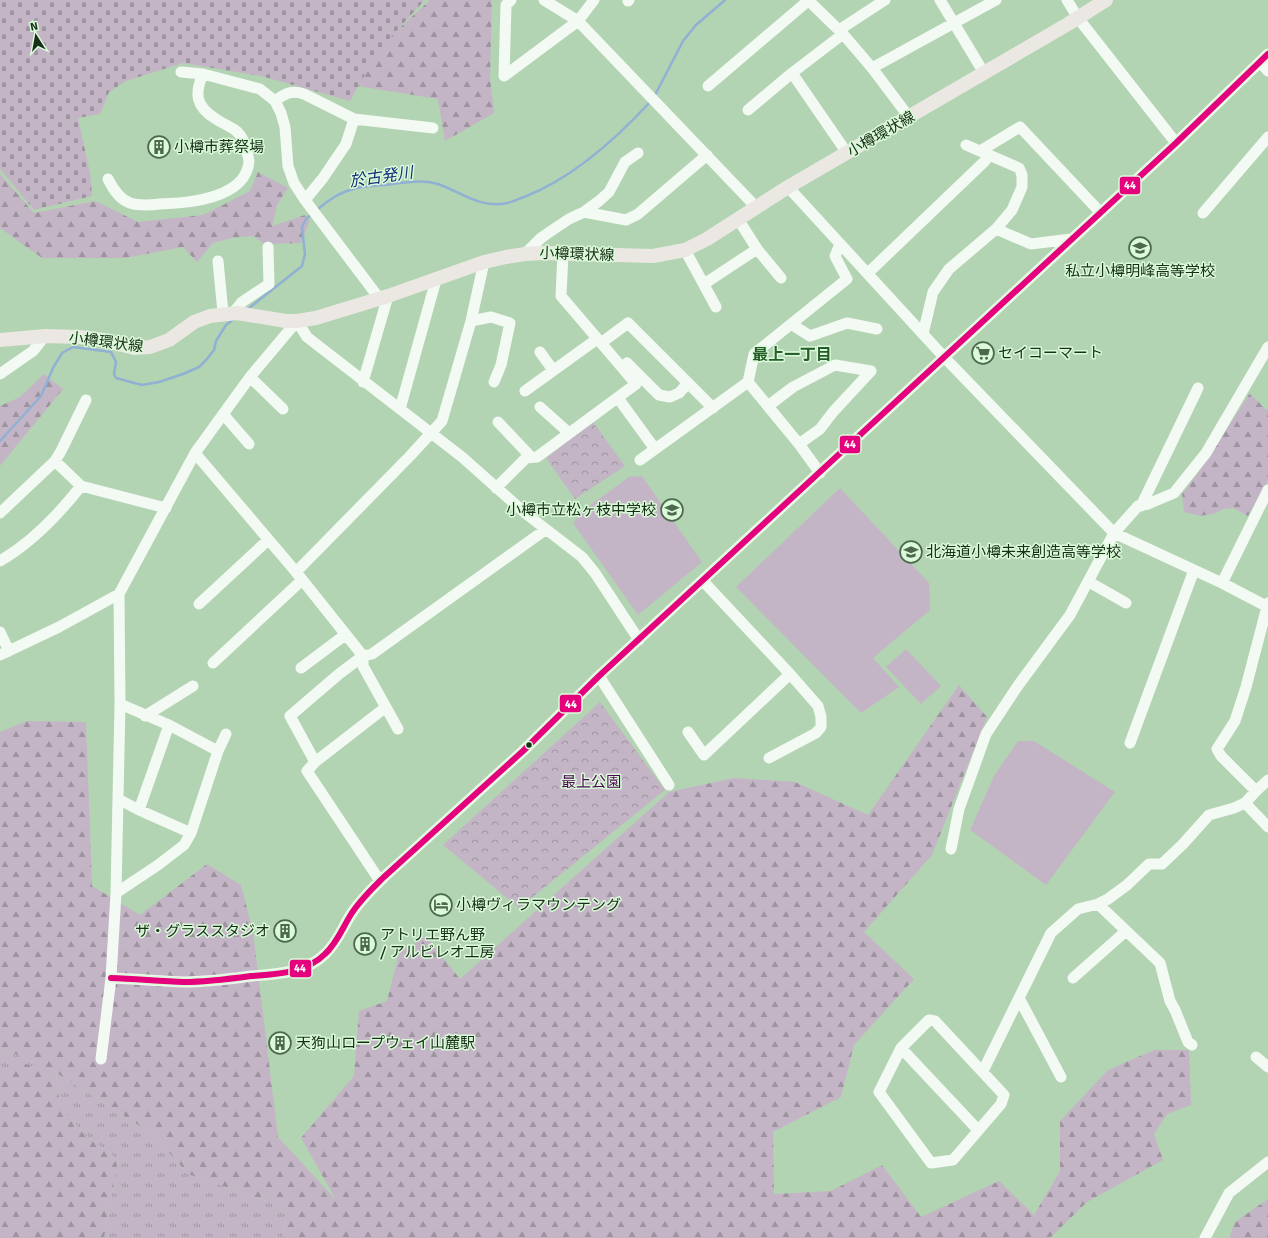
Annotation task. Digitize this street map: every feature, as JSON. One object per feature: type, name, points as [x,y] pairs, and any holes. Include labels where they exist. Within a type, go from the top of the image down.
[{"type":"main road","name":"小樽環状線","points":[[0,340],[45,336],[80,337],[103,340],[134,348],[150,347],[169,340],[194,322],[210,316],[231,313],[254,315],[286,321],[316,318],[436,280],[484,262],[525,254],[563,253],[654,256],[685,250],[707,239],[788,187],[1078,18],[1106,0]]},
{"type":"street","points":[[511,0],[506,5],[504,76],[578,20],[594,0]]},
{"type":"street","points":[[544,0],[578,20],[756,207]]},
{"type":"street","points":[[708,86],[809,0],[841,32],[872,68],[909,117]]},
{"type":"street","points":[[748,110],[841,32],[884,0]]},
{"type":"street","points":[[940,0],[984,73]]},
{"type":"street","points":[[872,68],[996,0]]},
{"type":"street","points":[[1067,0],[1078,18],[1176,143]]},
{"type":"street","points":[[111,978],[185,982],[214,980],[283,973],[300,969],[314,963],[333,946],[351,915],[364,897],[380,881],[523,750],[599,676],[1176,143],[1268,54]]},
{"type":"street","points":[[1260,62],[1268,71]]},
{"type":"street","points":[[181,72],[203,74],[260,89],[275,101],[281,113],[285,127],[288,166],[294,183],[305,200],[383,297],[363,382]]},
{"type":"street","points":[[792,73],[847,153]]},
{"type":"street","points":[[108,180],[120,198],[130,203],[144,205],[177,204],[204,199],[220,195],[236,186],[244,176],[249,162],[247,149],[243,139],[236,130],[214,118],[203,108],[197,98],[198,86],[203,74]]},
{"type":"street","points":[[275,101],[284,94],[295,91],[354,119],[433,128]]},
{"type":"street","points":[[305,200],[324,178],[346,144],[354,119]]},
{"type":"street","points":[[984,153],[1020,126],[1100,212]]},
{"type":"street","points":[[1203,213],[1268,137]]},
{"type":"street","points":[[924,334],[933,292],[949,269],[996,229],[1012,210],[1022,187],[1022,175],[1019,168],[966,146]]},
{"type":"street","points":[[525,254],[541,238],[569,219],[584,212],[599,201],[609,192],[626,162],[638,153]]},
{"type":"street","points":[[868,273],[985,162],[984,153]]},
{"type":"street","points":[[584,212],[626,220],[638,214],[707,155]]},
{"type":"street","points":[[788,187],[944,357],[1114,533],[1222,583],[1267,606],[1246,687],[1235,721],[1217,749],[1221,756],[1256,791]]},
{"type":"street","points":[[738,219],[757,248],[781,278]]},
{"type":"street","points":[[996,229],[1031,244],[1071,239]]},
{"type":"street","points":[[640,460],[748,382],[754,354],[847,279],[835,256],[840,244]]},
{"type":"street","points":[[231,313],[242,302],[269,284],[268,247]]},
{"type":"street","points":[[704,284],[757,248]]},
{"type":"street","points":[[685,250],[716,307]]},
{"type":"street","points":[[496,488],[526,458],[537,457],[636,384],[561,296],[563,253]]},
{"type":"street","points":[[218,261],[231,313]]},
{"type":"street","points":[[213,663],[299,576],[442,421],[471,321],[484,262]]},
{"type":"street","points":[[400,409],[436,280]]},
{"type":"street","points":[[471,321],[491,318],[510,323],[501,365],[494,382]]},
{"type":"street","points":[[101,1059],[111,978],[116,893],[120,704],[119,594],[195,453],[250,377],[297,321],[307,338],[462,457],[545,530],[582,557],[639,640]]},
{"type":"street","points":[[525,391],[553,370],[628,323],[713,408]]},
{"type":"street","points":[[791,324],[810,336],[847,323],[877,328]]},
{"type":"street","points":[[0,374],[33,351],[45,336]]},
{"type":"street","points":[[951,849],[959,809],[986,734],[1017,687],[1070,615],[1114,533],[1138,506],[1174,493],[1191,474],[1206,453],[1268,347]]},
{"type":"street","points":[[540,352],[553,370]]},
{"type":"street","points":[[621,367],[627,363],[659,395],[670,397],[679,393],[688,383]]},
{"type":"street","points":[[768,406],[793,387],[835,365],[871,372],[833,412],[820,429],[799,444]]},
{"type":"street","points":[[250,377],[283,409]]},
{"type":"street","points":[[748,382],[799,444],[820,473]]},
{"type":"street","points":[[1141,506],[1198,388]]},
{"type":"street","points":[[618,398],[655,449]]},
{"type":"street","points":[[0,513],[55,461],[86,400]]},
{"type":"street","points":[[540,407],[569,433]]},
{"type":"street","points":[[223,414],[249,444]]},
{"type":"street","points":[[498,422],[531,457]]},
{"type":"street","points":[[195,453],[299,576],[363,656],[363,666],[398,730]]},
{"type":"street","points":[[55,461],[81,486],[166,508]]},
{"type":"street","points":[[1,559],[19,549],[66,505],[81,486]]},
{"type":"street","points":[[1222,583],[1268,490]]},
{"type":"street","points":[[316,762],[290,716],[339,674],[363,656],[372,654],[545,530]]},
{"type":"street","points":[[200,604],[268,540]]},
{"type":"street","points":[[1130,743],[1194,570]]},
{"type":"street","points":[[703,581],[818,706],[822,717],[821,727],[816,733],[768,758]]},
{"type":"street","points":[[1089,582],[1126,603]]},
{"type":"street","points":[[0,632],[4,653],[59,627],[119,594]]},
{"type":"street","points":[[302,668],[345,634]]},
{"type":"street","points":[[688,732],[704,755],[790,674]]},
{"type":"street","points":[[599,676],[670,784]]},
{"type":"street","points":[[145,716],[193,686]]},
{"type":"street","points":[[120,704],[169,725],[218,751]]},
{"type":"street","points":[[380,881],[307,771],[316,762],[386,707]]},
{"type":"street","points":[[138,810],[169,725]]},
{"type":"street","points":[[116,893],[158,865],[184,845],[190,833],[218,751],[226,734]]},
{"type":"street","points":[[983,1071],[1051,933],[1078,909],[1098,904],[1108,899],[1127,885],[1148,864],[1162,864],[1183,844],[1209,815],[1245,804],[1268,780]]},
{"type":"street","points":[[118,799],[138,810],[190,833]]},
{"type":"street","points":[[1245,804],[1268,827]]},
{"type":"street","points":[[1098,904],[1160,963],[1170,1001],[1188,1042],[1192,1045]]},
{"type":"street","points":[[1073,978],[1126,931]]},
{"type":"street","points":[[1018,998],[1061,1077]]},
{"type":"street","points":[[929,1020],[935,1021],[983,1071],[1004,1095],[1001,1104],[953,1160],[931,1163],[879,1092],[901,1048],[929,1020]]},
{"type":"street","points":[[901,1048],[978,1130]]},
{"type":"street","points":[[1256,1057],[1268,1067]]},
{"type":"street","points":[[1205,1238],[1229,1193],[1268,1162]]},
{"type":"green space","points":[[0,0],[423,0],[423,2],[378,51],[350,101],[261,76],[183,63],[126,81],[109,92],[100,114],[78,118],[90,173],[92,196],[34,210],[0,169]]},
{"type":"green space","points":[[430,0],[492,0],[490,78],[494,113],[445,141],[438,99],[357,86],[378,48]]},
{"type":"green space","points":[[258,172],[288,188],[277,205],[272,226],[305,215],[310,220],[301,243],[265,244],[253,236],[232,238],[213,243],[197,262],[183,247],[125,258],[42,258],[0,228],[0,174],[34,213],[95,201],[138,222],[203,215],[250,191]]},
{"type":"green space","points":[[44,374],[63,389],[0,466],[0,406],[20,397]]},
{"type":"green space","points":[[1250,393],[1265,409],[1268,409],[1268,480],[1248,516],[1233,508],[1200,516],[1184,512],[1182,494],[1198,473]]},
{"type":"green space","points":[[593,422],[625,466],[575,499],[546,458]]},
{"type":"green space","points":[[642,476],[702,562],[638,615],[573,523],[582,511],[629,477]]},
{"type":"green space","points":[[840,488],[929,583],[930,610],[873,658],[899,687],[861,713],[736,587]]},
{"type":"green space","points":[[906,649],[941,686],[921,704],[886,667]]},
{"type":"green space","points":[[959,685],[987,717],[932,855],[864,932],[914,979],[854,1045],[841,1097],[773,1132],[774,1194],[831,1191],[882,1165],[921,1217],[999,1181],[1034,1215],[1060,1171],[1060,1121],[1108,1070],[1154,1050],[1189,1050],[1191,1105],[1167,1114],[1154,1134],[1163,1160],[1087,1202],[1050,1238],[283,1238],[287,1208],[188,1174],[154,1135],[55,1072],[0,1047],[0,732],[27,721],[86,722],[92,886],[140,915],[207,864],[241,885],[253,932],[278,1137],[336,1200],[301,1138],[354,1076],[359,1011],[387,1001],[399,953],[426,936],[460,979],[669,792],[734,778],[795,782],[868,815]]},
{"type":"green space","name":"最上公園","points":[[600,702],[665,790],[519,908],[443,845]]},
{"type":"green space","points":[[1018,741],[1034,741],[1115,792],[1046,885],[970,830],[994,776]]},
{"type":"green space","points":[[0,1047],[55,1072],[154,1135],[188,1174],[287,1208],[283,1238],[104,1238],[118,1160],[84,1134],[60,1106],[56,1074],[0,1076]]},
{"type":"green space","points":[[26,1064],[56,1074],[60,1106],[84,1134],[118,1160],[104,1238],[0,1238],[0,1076]]},
{"type":"green space","points":[[1268,1199],[1268,1238],[1229,1238],[1235,1222]]},
{"type":"waterway","name":"於古発川","points":[[654,97],[683,41],[696,25],[725,0]]},
{"type":"waterway","name":"於古発川","points":[[317,210],[336,196],[351,189],[411,182],[438,184],[471,199],[488,204],[511,202],[542,189],[559,180],[576,168],[608,143],[651,101]]},
{"type":"waterway","name":"於古発川","points":[[248,309],[302,266],[305,254],[302,227],[306,219],[312,214]]},
{"type":"waterway","name":"於古発川","points":[[0,441],[41,396],[53,368],[62,353],[73,347],[111,352],[116,362],[114,374],[116,378],[142,385],[159,382],[199,367],[214,350],[216,341],[226,325],[234,319]]},
{"type":"transit line","name":"44","points":[[111,978],[184,982],[210,981],[300,969],[309,965],[325,954],[339,936],[357,905],[384,877],[523,751],[599,676],[1176,143],[1268,54]]},
{"type":"place","name":"小樽市葬祭場","points":[[159,147]]},
{"type":"place","name":"私立小樽明峰高等学校","points":[[1140,248]]},
{"type":"place","name":"セイコーマート","points":[[983,353]]},
{"type":"place","name":"小樽市立松ヶ枝中学校","points":[[672,510]]},
{"type":"place","name":"北海道小樽未来創造高等学校","points":[[911,552]]},
{"type":"place","name":"小樽ヴィラマウンテング","points":[[441,905]]},
{"type":"place","name":"ザ・グラススタジオ","points":[[285,931]]},
{"type":"place","name":"アトリエ野ん野 / アルビレオ工房","points":[[365,944]]},
{"type":"place","name":"天狗山ロープウェイ山麓駅","points":[[280,1043]]},
{"type":"district","name":"最上一丁目","points":[[792,354]]}]
